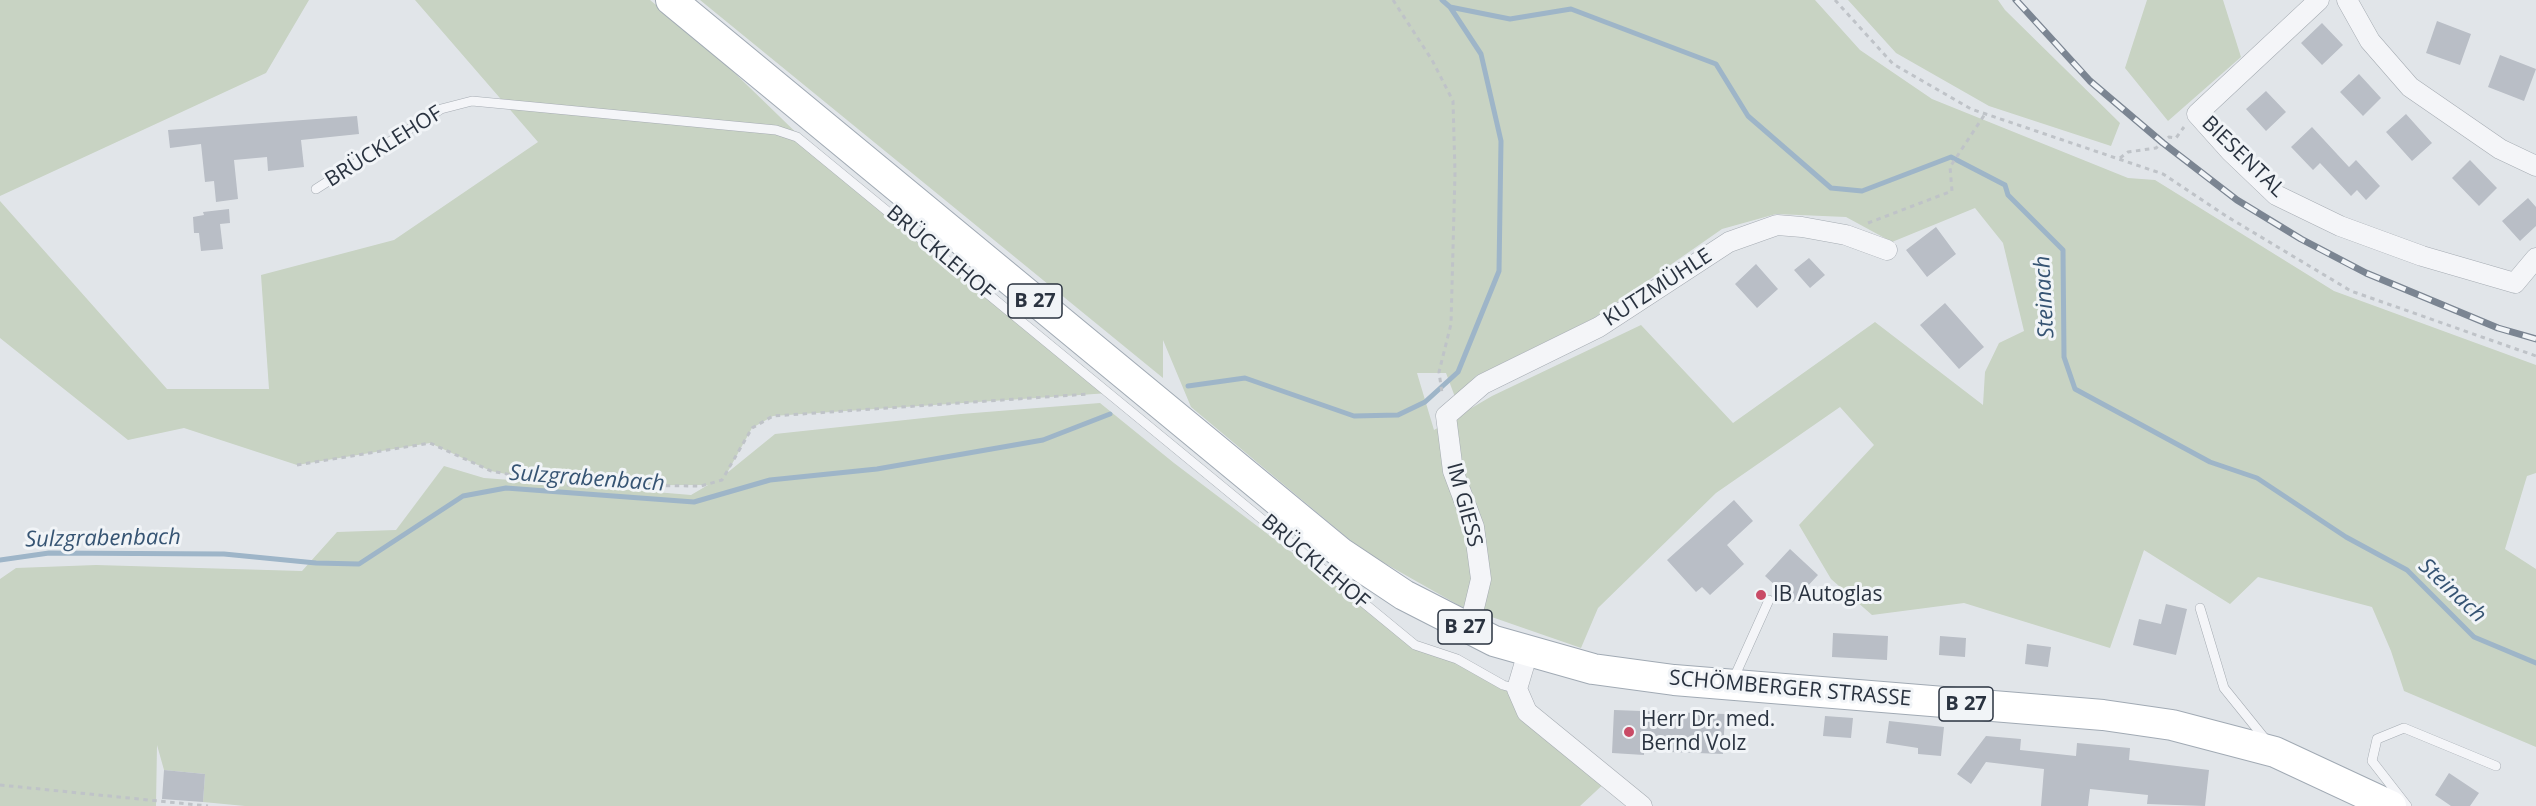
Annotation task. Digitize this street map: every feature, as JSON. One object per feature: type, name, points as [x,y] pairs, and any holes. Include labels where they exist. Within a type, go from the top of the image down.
[{"type":"main road","name":"SCHÖMBERGER STRASSE","points":[[671,0],[1341,553],[1404,595],[1469,629],[1528,652],[1593,669],[1731,684],[2103,715],[2172,725],[2275,752],[2391,806]]},
{"type":"street","name":"BIESENTAL","points":[[2319,0],[2197,114],[2231,152],[2276,195],[2340,226],[2422,256],[2516,283],[2536,258]]},
{"type":"street","points":[[2347,0],[2370,41],[2410,87],[2500,149],[2536,166]]},
{"type":"street","name":"KUTZMÜHLE","points":[[1446,416],[1483,384],[1599,327],[1730,242],[1776,225],[1840,234],[1887,250]]},
{"type":"street","name":"IM GIESS","points":[[1446,416],[1453,471],[1474,527],[1481,579],[1469,629]]},
{"type":"street","points":[[1528,652],[1517,689],[1527,712],[1642,806]]},
{"type":"lane","name":"BRÜCKLEHOF","points":[[316,189],[441,109],[472,101],[776,130],[797,137],[1414,645],[1456,659],[1503,685],[1517,689]]},
{"type":"lane","points":[[1731,684],[1769,600]]},
{"type":"lane","points":[[2200,608],[2224,688],[2275,752]]},
{"type":"lane","points":[[2407,806],[2372,761],[2377,739],[2404,729],[2496,766]]},
{"type":"path","points":[[1393,0],[1432,60],[1453,101],[1455,173],[1451,324],[1439,372]]},
{"type":"path","points":[[1835,0],[1893,64],[1971,109],[2163,174],[2226,216],[2351,291],[2536,356]]},
{"type":"path","points":[[1840,234],[1952,191],[1950,167],[1985,114]]},
{"type":"path","points":[[2120,158],[2128,152],[2156,148],[2169,137],[2176,138],[2197,114]]},
{"type":"path","points":[[297,465],[430,443],[491,471],[564,485],[701,486],[722,480],[752,428],[773,416],[1109,393]]},
{"type":"path","points":[[0,785],[208,806]]},
{"type":"green space","points":[[0,0],[309,0],[266,73],[0,196]]},
{"type":"green space","points":[[415,0],[650,0],[713,52],[812,148],[1109,393],[773,416],[752,428],[727,473],[775,434],[961,414],[1100,403],[1174,463],[1414,645],[1517,689],[1609,779],[1580,806],[245,806],[203,802],[205,774],[164,770],[157,745],[156,806],[0,806],[0,579],[16,568],[96,565],[302,571],[337,532],[396,530],[444,466],[484,478],[551,483],[491,471],[430,443],[297,465],[184,428],[128,440],[0,338],[0,201],[167,389],[269,389],[261,275],[394,240],[538,142]],"holes":[[[681,485],[708,485],[691,495],[584,486]]]},
{"type":"green space","points":[[700,0],[1815,0],[1860,50],[1932,99],[2128,178],[2155,180],[2334,291],[2536,365],[2536,473],[2527,476],[2505,549],[2536,569],[2536,747],[2404,691],[2391,651],[2372,607],[2258,577],[2230,604],[2144,550],[2110,648],[1964,603],[1872,615],[1831,579],[1799,525],[1874,445],[1840,407],[1716,493],[1598,608],[1581,648],[1460,606],[1363,551],[1191,407],[1163,340],[1163,378]],"holes":[[[1975,208],[2003,243],[2024,331],[1999,343],[1985,372],[1983,405],[1875,322],[1733,423],[1641,325],[1492,396],[1434,430],[1417,373],[1446,373],[1455,397],[1476,376],[1594,318],[1722,229],[1776,214],[1846,217],[1892,242]]]},
{"type":"green space","points":[[1848,0],[1998,0],[2005,10],[2120,123],[2111,146],[1989,106],[1896,53]]},
{"type":"green space","points":[[2147,0],[2223,0],[2241,57],[2168,121],[2125,68]]},
{"type":"building","points":[[2437,21],[2471,34],[2460,65],[2426,53]]},
{"type":"building","points":[[2322,23],[2343,45],[2322,65],[2301,43]]},
{"type":"building","points":[[2500,55],[2536,69],[2524,101],[2488,87]]},
{"type":"building","points":[[2359,74],[2381,98],[2363,116],[2340,92]]},
{"type":"building","points":[[2266,91],[2286,112],[2266,131],[2246,109]]},
{"type":"building","points":[[2406,114],[2432,143],[2412,161],[2386,132]]},
{"type":"building","points":[[357,116],[359,134],[301,140],[304,167],[268,171],[267,157],[234,160],[238,199],[216,202],[214,181],[205,182],[201,144],[170,148],[168,130]]},
{"type":"building","points":[[2312,127],[2349,167],[2356,160],[2380,186],[2366,200],[2357,190],[2351,196],[2320,163],[2313,170],[2291,147]]},
{"type":"building","points":[[2470,160],[2497,188],[2479,206],[2452,178]]},
{"type":"building","points":[[2528,198],[2536,207],[2536,226],[2520,241],[2502,221]]},
{"type":"building","points":[[229,209],[230,223],[220,224],[223,249],[201,251],[199,233],[194,233],[193,217],[204,215],[203,212]]},
{"type":"building","points":[[1936,227],[1956,254],[1927,277],[1906,250]]},
{"type":"building","points":[[1809,258],[1825,275],[1810,288],[1794,270]]},
{"type":"building","points":[[1756,264],[1778,289],[1757,308],[1735,284]]},
{"type":"building","points":[[1945,303],[1984,347],[1959,369],[1920,325]]},
{"type":"building","points":[[1734,500],[1753,521],[1727,545],[1744,564],[1710,595],[1702,587],[1696,592],[1667,560]]},
{"type":"building","points":[[1790,549],[1818,575],[1793,602],[1765,576]]},
{"type":"building","points":[[2166,604],[2187,609],[2176,655],[2133,645],[2139,619],[2161,624]]},
{"type":"building","points":[[1833,633],[1888,636],[1887,660],[1832,657]]},
{"type":"building","points":[[1940,636],[1966,638],[1965,657],[1939,655]]},
{"type":"building","points":[[2027,644],[2051,647],[2048,667],[2025,664]]},
{"type":"building","points":[[1614,710],[1725,714],[1723,754],[1644,751],[1644,755],[1612,753]]},
{"type":"building","points":[[1825,716],[1853,718],[1851,738],[1823,736]]},
{"type":"building","points":[[1889,721],[1944,727],[1941,756],[1918,754],[1918,748],[1886,743]]},
{"type":"building","points":[[1986,736],[2021,739],[2020,750],[2076,756],[2077,743],[2130,748],[2129,760],[2209,770],[2205,806],[2147,804],[2148,795],[2090,789],[2088,806],[2041,806],[2044,769],[1986,762],[1971,784],[1957,774]]},
{"type":"building","points":[[164,770],[205,774],[203,802],[162,799]]},
{"type":"building","points":[[2449,773],[2479,793],[2470,806],[2451,806],[2435,795]]},
{"type":"waterway","name":"Steinach","points":[[1442,0],[1450,7],[1510,19],[1571,9],[1716,64],[1748,116],[1831,188],[1862,191],[1951,157],[2005,185],[2008,195],[2063,250],[2064,357],[2075,389],[2210,462],[2257,478],[2346,537],[2407,570],[2474,637],[2536,663]]},
{"type":"waterway","name":"Sulzgrabenbach","points":[[1188,386],[1245,378],[1354,416],[1398,415],[1425,402],[1458,372],[1499,271],[1501,141],[1481,54],[1450,7]]},
{"type":"waterway","name":"Sulzgrabenbach","points":[[0,560],[49,553],[224,554],[316,563],[359,564],[463,496],[506,488],[694,502],[770,480],[877,469],[1043,440],[1110,414]]},
{"type":"railway","points":[[2016,0],[2090,81],[2163,143],[2237,200],[2301,239],[2366,273],[2498,328],[2536,339]]},
{"type":"place","name":"IB Autoglas","points":[[1761,595]]},
{"type":"place","name":"Herr Dr. med. Bernd Volz","points":[[1629,732]]}]
